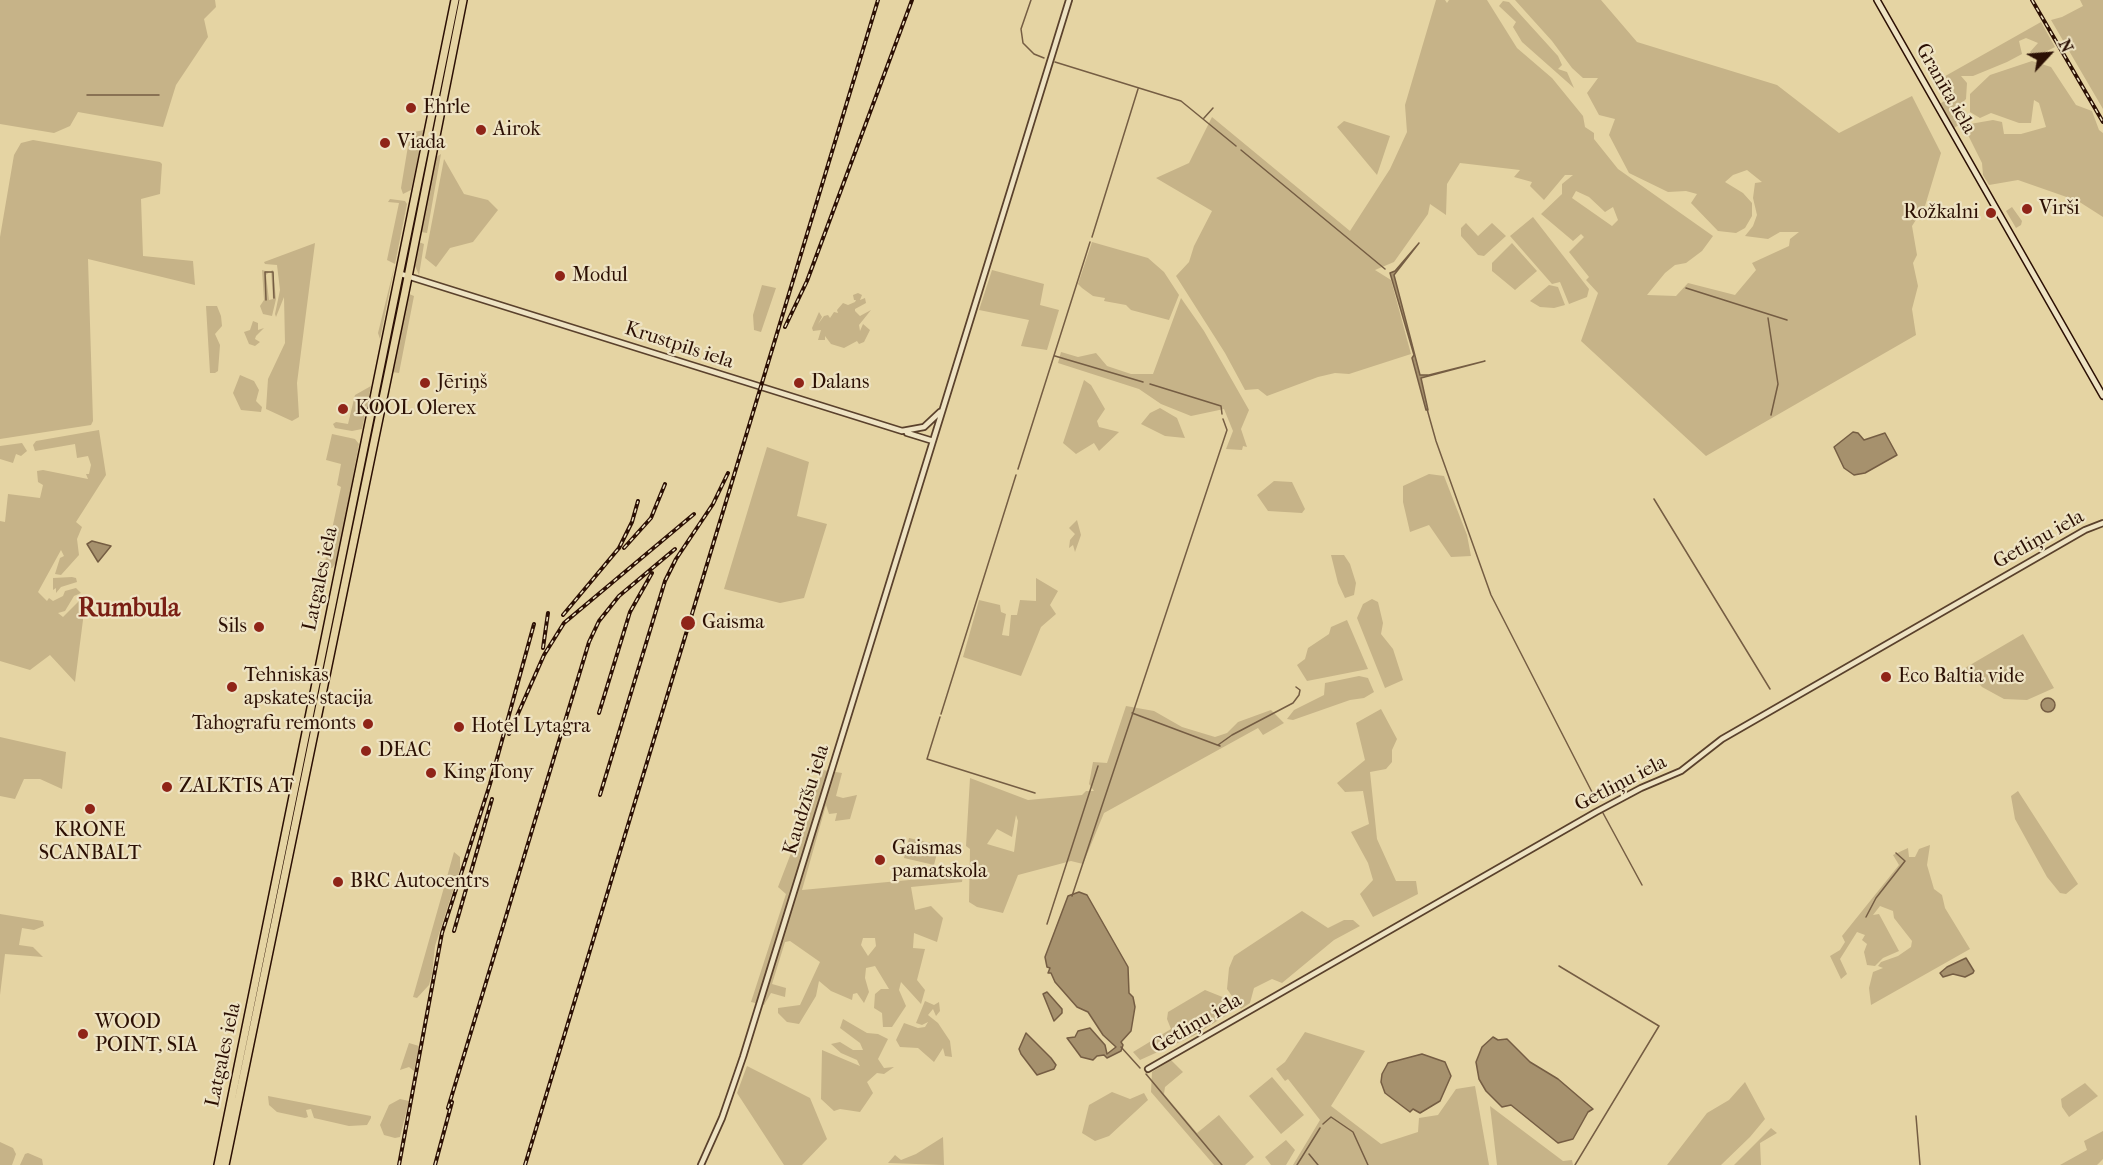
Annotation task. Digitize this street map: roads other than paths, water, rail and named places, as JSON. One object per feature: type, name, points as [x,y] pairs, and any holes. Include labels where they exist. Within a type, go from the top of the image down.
[{"type":"highway","name":"Latgales iela","points":[[404,275],[455,0]]},
{"type":"highway","name":"Latgales iela","points":[[225,1165],[256,1000],[404,275],[463,0]]},
{"type":"highway","name":"Latgales iela","points":[[218,1165],[256,1000]]},
{"type":"main road","name":"Granīta iela","points":[[1877,0],[2103,396]]},
{"type":"street","points":[[933,441],[1069,0]]},
{"type":"street","name":"Krustpils iela","points":[[404,275],[933,441]]},
{"type":"street","points":[[902,431],[924,427],[942,410]]},
{"type":"street","name":"Kaudzīšu iela","points":[[701,1165],[722,1118],[743,1057],[933,441]]},
{"type":"street","name":"Getliņu iela","points":[[1148,1068],[1596,812],[1641,788],[1681,771],[1722,739],[2085,530],[2103,523]]},
{"type":"waterway","points":[[1031,0],[1021,29],[1023,43],[1034,54],[1044,58]]},
{"type":"waterway","points":[[1055,62],[1181,101],[1236,146]]},
{"type":"waterway","points":[[1092,237],[1138,89]]},
{"type":"waterway","points":[[87,95],[159,95]]},
{"type":"waterway","points":[[1204,118],[1213,108]]},
{"type":"waterway","points":[[1241,150],[1385,269]]},
{"type":"waterway","points":[[1018,469],[1090,242]]},
{"type":"waterway","points":[[266,300],[265,272],[273,272],[274,298]]},
{"type":"waterway","points":[[1686,288],[1787,320]]},
{"type":"waterway","points":[[1768,318],[1778,384],[1771,415]]},
{"type":"waterway","points":[[1055,356],[1143,382]]},
{"type":"waterway","points":[[1150,384],[1221,406],[1222,414]]},
{"type":"waterway","points":[[1427,409],[1436,441],[1491,595],[1594,796]]},
{"type":"waterway","points":[[1072,896],[1227,430],[1223,419]]},
{"type":"waterway","points":[[941,714],[1016,475]]},
{"type":"waterway","points":[[1654,499],[1770,689]]},
{"type":"waterway","points":[[1218,745],[1232,735],[1293,703],[1300,690],[1296,687]]},
{"type":"waterway","points":[[1132,713],[1220,746]]},
{"type":"waterway","points":[[940,717],[927,759],[1035,793]]},
{"type":"waterway","points":[[1047,924],[1098,766]]},
{"type":"waterway","points":[[1603,813],[1642,885]]},
{"type":"waterway","points":[[1866,917],[1876,898],[1905,861],[1896,853]]},
{"type":"waterway","points":[[1559,966],[1659,1026],[1575,1165]]},
{"type":"waterway","points":[[1121,1047],[1140,1068]]},
{"type":"waterway","points":[[1146,1074],[1222,1165]]},
{"type":"waterway","points":[[1916,1116],[1920,1165]]},
{"type":"waterway","points":[[1323,1124],[1331,1117],[1353,1132],[1368,1165]]},
{"type":"waterway","points":[[1297,1165],[1320,1128]]},
{"type":"waterway","points":[[1309,1154],[1318,1165]]},
{"type":"railway","points":[[525,1165],[878,0]]},
{"type":"railway","points":[[785,327],[807,281],[912,0]]},
{"type":"railway","points":[[2032,0],[2103,122]]},
{"type":"railway","points":[[600,795],[665,581],[676,559],[713,504],[728,473]]},
{"type":"railway","points":[[624,548],[651,518],[665,484]]},
{"type":"railway","points":[[563,615],[619,548],[632,522],[638,501]]},
{"type":"railway","points":[[509,734],[544,655],[564,623],[694,514]]},
{"type":"railway","points":[[448,1108],[589,642],[599,621],[619,596],[675,549]]},
{"type":"railway","points":[[599,713],[630,612],[652,573]]},
{"type":"railway","points":[[543,648],[548,613]]},
{"type":"railway","points":[[399,1165],[442,933],[490,784],[534,624]]},
{"type":"railway","points":[[454,931],[492,799]]},
{"type":"railway","points":[[435,1165],[452,1102]]},
{"type":"place","name":"Ehrle","points":[[411,108]]},
{"type":"place","name":"Airok","points":[[481,130]]},
{"type":"place","name":"Viada","points":[[385,143]]},
{"type":"place","name":"Virši","points":[[2027,209]]},
{"type":"place","name":"Rožkalni","points":[[1991,213]]},
{"type":"place","name":"Modul","points":[[560,276]]},
{"type":"place","name":"Jēriņš","points":[[425,383]]},
{"type":"place","name":"Dalans","points":[[799,383]]},
{"type":"place","name":"KOOL Olerex","points":[[343,409]]},
{"type":"place","name":"Gaisma","points":[[688,623]]},
{"type":"place","name":"Sils","points":[[259,627]]},
{"type":"place","name":"Eco Baltia vide","points":[[1886,677]]},
{"type":"place","name":"Tehniskās apskates stacija","points":[[232,687]]},
{"type":"place","name":"Tahografu remonts","points":[[368,724]]},
{"type":"place","name":"Hotel Lytagra","points":[[459,727]]},
{"type":"place","name":"DEAC","points":[[366,751]]},
{"type":"place","name":"King Tony","points":[[431,773]]},
{"type":"place","name":"ZALKTIS AT","points":[[167,787]]},
{"type":"place","name":"KRONE SCANBALT","points":[[90,809]]},
{"type":"place","name":"Gaismas pamatskola","points":[[880,860]]},
{"type":"place","name":"BRC Autocentrs","points":[[338,882]]},
{"type":"place","name":"WOOD POINT, SIA","points":[[83,1034]]},
{"type":"district","name":"Rumbula","points":[[129,610]]}]
